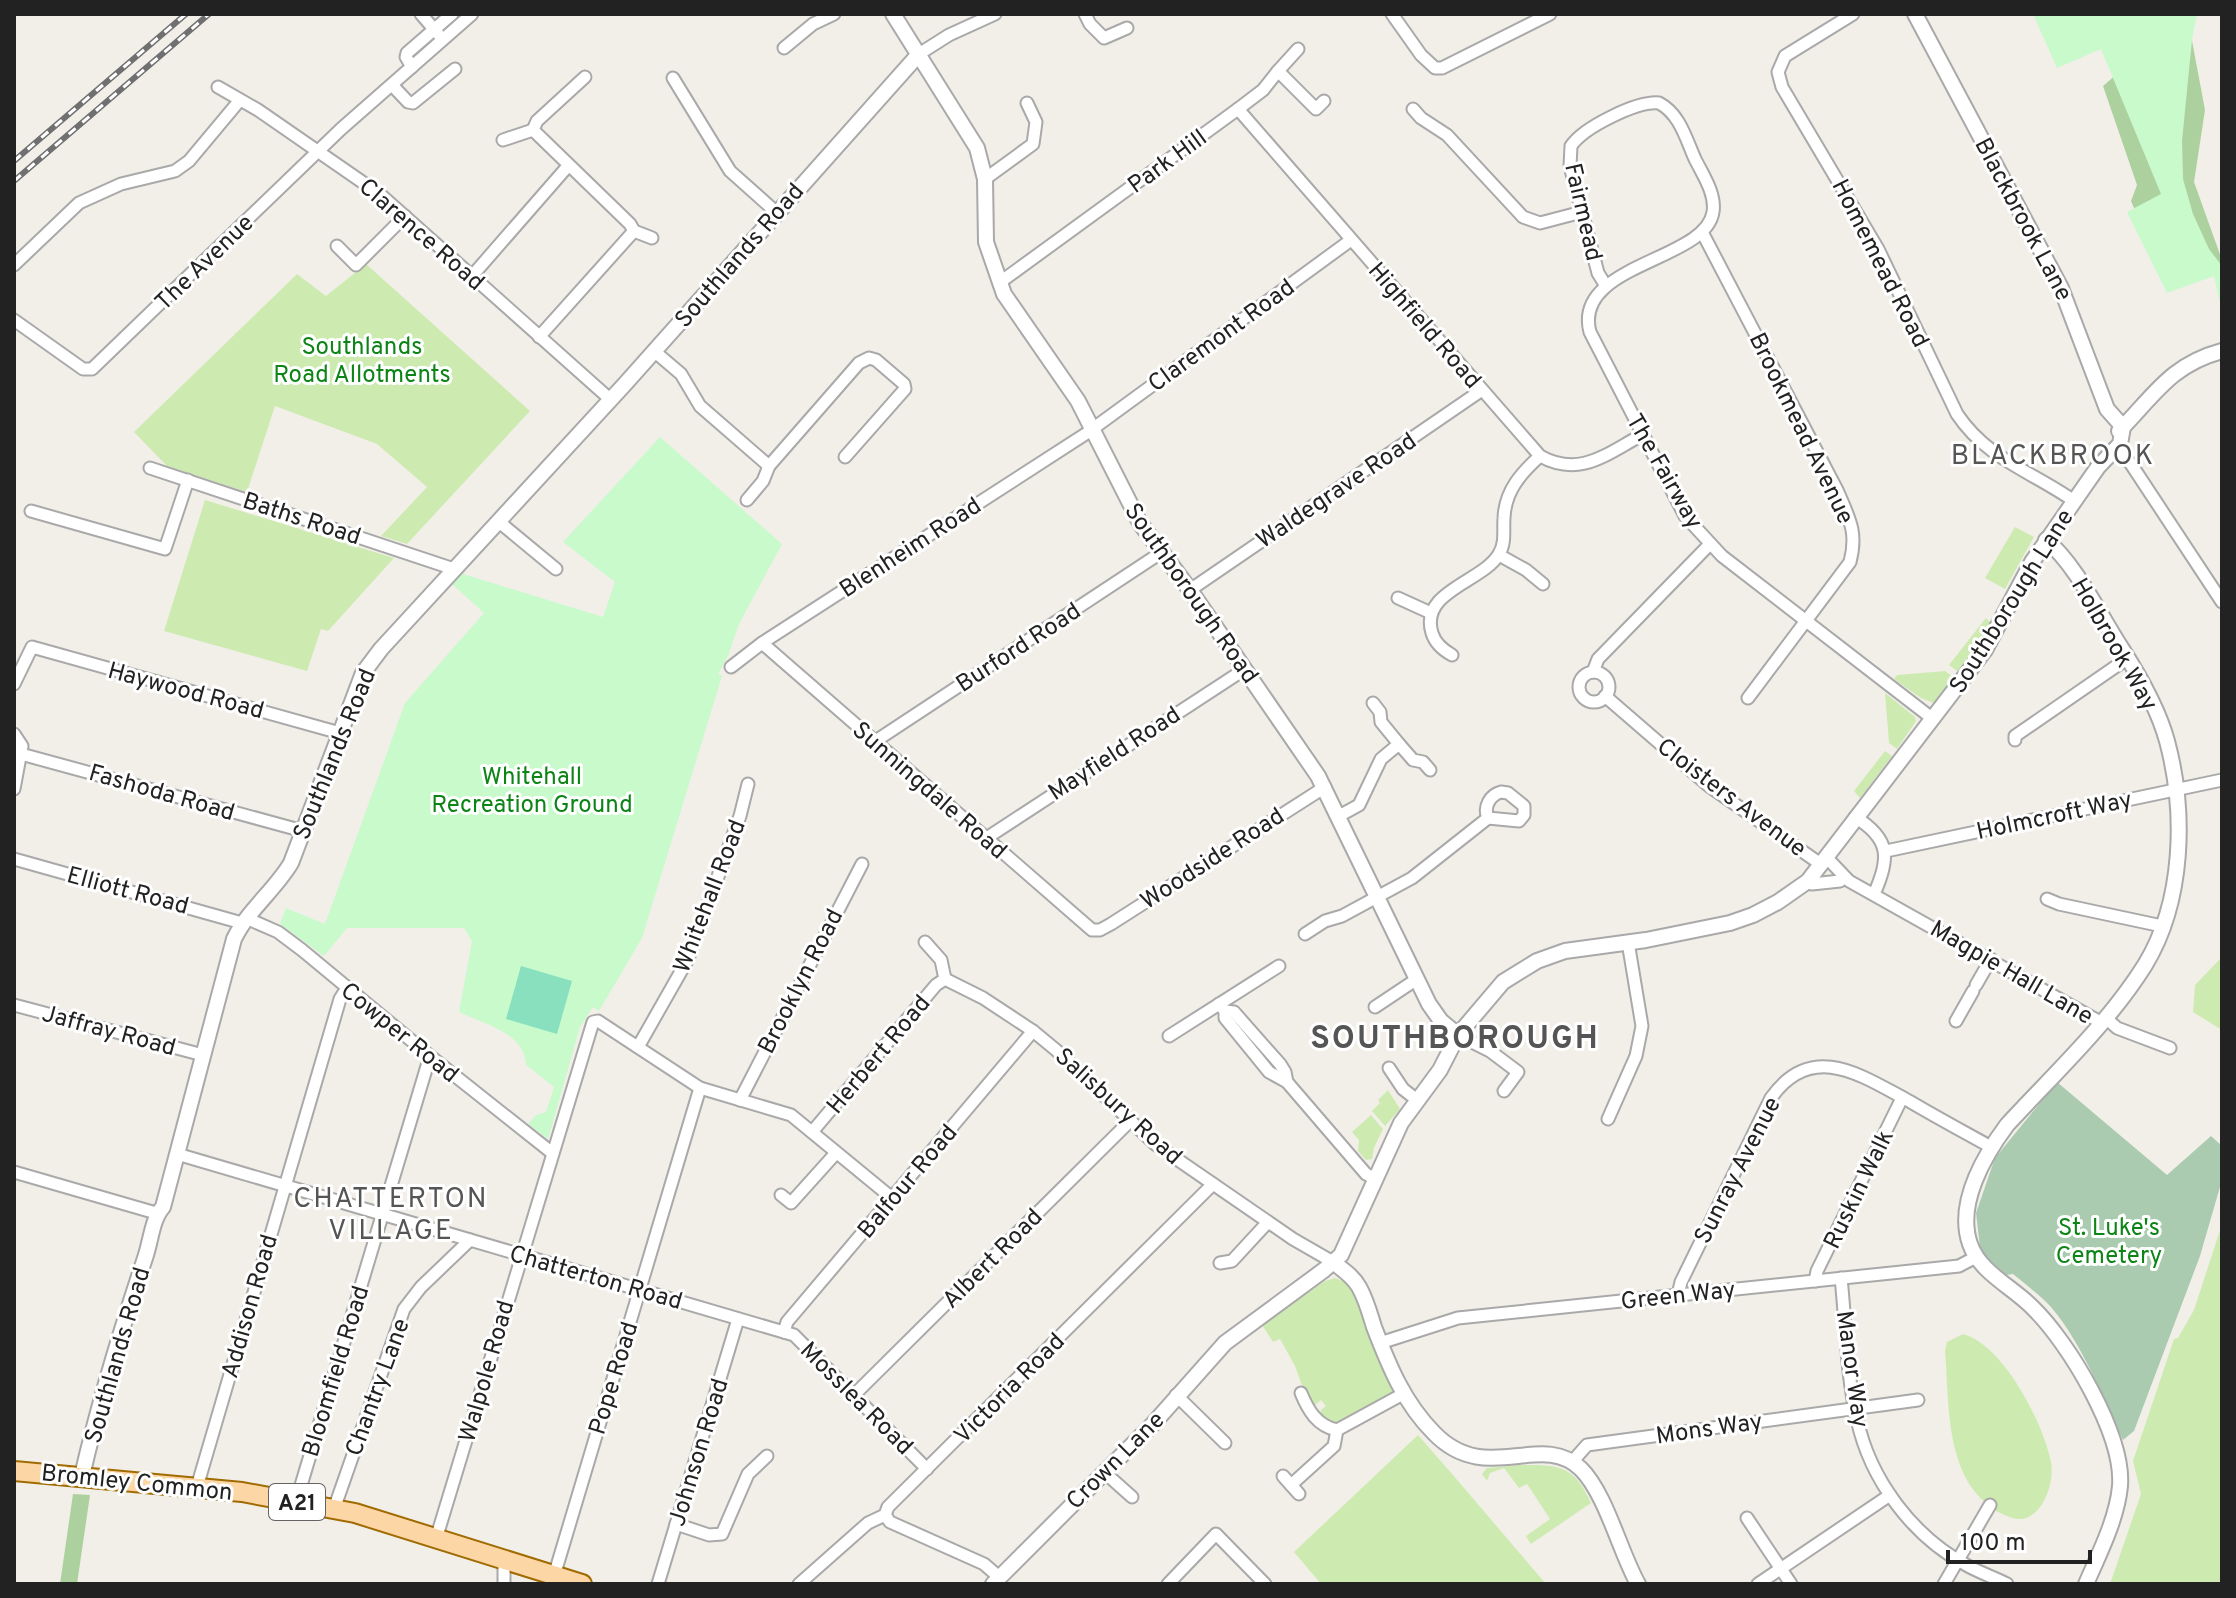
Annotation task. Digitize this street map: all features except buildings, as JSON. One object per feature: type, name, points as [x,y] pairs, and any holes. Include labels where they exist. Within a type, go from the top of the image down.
[{"type":"main road","name":"Bromley Common","points":[[14,1471],[197,1487],[334,1509],[582,1584]]},
{"type":"street","points":[[421,14],[443,40]]},
{"type":"street","points":[[412,67],[407,53],[452,14]]},
{"type":"street","name":"The Avenue","points":[[14,320],[88,370],[97,365],[319,151],[472,14]]},
{"type":"street","points":[[784,48],[813,24],[834,14]]},
{"type":"street","name":"Southborough Road","points":[[893,14],[970,133],[982,162],[986,242],[999,283],[1010,303],[1078,401],[1130,508],[1325,787],[1435,1014],[1458,1035]]},
{"type":"street","points":[[919,54],[949,35],[995,14]]},
{"type":"street","points":[[1085,14],[1104,38],[1127,28]]},
{"type":"street","points":[[1392,14],[1421,55],[1435,68],[1442,68],[1550,14]]},
{"type":"street","name":"Homemead Road","points":[[1853,14],[1785,56],[1778,72],[1782,87],[1878,249],[1957,414],[1970,433],[2001,457],[2074,501]]},
{"type":"street","name":"Blackbrook Lane","points":[[1915,14],[2061,288],[2107,409],[2123,427]]},
{"type":"street","name":"Park Hill","points":[[999,283],[1263,90],[1298,49]]},
{"type":"street","name":"Southlands Road","points":[[82,1476],[108,1372],[149,1247],[156,1213],[163,1207],[234,939],[244,920],[283,875],[369,662],[611,400],[919,54]]},
{"type":"street","points":[[392,85],[408,102],[413,103],[455,69]]},
{"type":"street","points":[[1278,71],[1316,109],[1324,101]]},
{"type":"street","points":[[503,140],[533,130],[537,121],[585,77]]},
{"type":"street","points":[[673,78],[730,171],[776,212]]},
{"type":"street","name":"Clarence Road","points":[[218,87],[319,151],[381,195],[611,400]]},
{"type":"street","points":[[14,265],[79,203],[121,184],[175,171],[189,161],[240,100]]},
{"type":"street","points":[[985,179],[1033,144],[1036,122],[1027,103]]},
{"type":"street","name":"Fairmead","points":[[1606,286],[1598,273],[1569,159],[1575,141],[1586,132],[1638,105],[1659,103],[1675,117],[1712,195],[1712,219],[1702,232]]},
{"type":"street","name":"Highfield Road","points":[[1238,109],[1540,456]]},
{"type":"street","points":[[1416,118],[1447,135],[1523,217],[1540,223],[1582,212]]},
{"type":"street","points":[[533,130],[634,231],[652,238]]},
{"type":"street","points":[[472,276],[568,166]]},
{"type":"street","points":[[337,246],[356,265],[405,216]]},
{"type":"street","points":[[539,337],[634,231]]},
{"type":"street","points":[[1606,286],[1702,232]]},
{"type":"street","name":"Brookmead Avenue","points":[[1702,232],[1837,490],[1854,531],[1850,562],[1748,698]]},
{"type":"street","name":"Claremont Road","points":[[1092,430],[1351,240]]},
{"type":"street","name":"The Fairway","points":[[1606,286],[1592,300],[1588,309],[1588,325],[1685,516],[1710,544],[1933,719]]},
{"type":"street","points":[[654,351],[681,374],[700,406],[769,466]]},
{"type":"street","name":"Southborough Lane","points":[[1333,1262],[1341,1255],[1349,1239],[1401,1123],[1440,1070],[1458,1035],[1494,991],[1525,967],[1565,951],[1702,929],[1741,919],[1790,895],[1808,881],[1985,650],[2021,579],[2046,540],[2074,501],[2113,456],[2105,448],[2145,400],[2172,374],[2199,358],[2222,351]]},
{"type":"street","points":[[747,500],[763,481],[769,466],[859,363],[869,358],[876,360],[900,380],[905,389],[845,457]]},
{"type":"street","name":"Waldegrave Road","points":[[1190,590],[1482,390]]},
{"type":"street","name":"Blenheim Road","points":[[731,667],[762,643],[1092,430]]},
{"type":"street","points":[[1451,651],[1433,637],[1431,613],[1447,593],[1478,574],[1499,555],[1504,540],[1505,504],[1511,488],[1540,456],[1565,466],[1584,465],[1642,435]]},
{"type":"street","points":[[2113,456],[2222,602]]},
{"type":"street","name":"Baths Road","points":[[150,468],[454,569]]},
{"type":"street","points":[[31,511],[165,549],[188,480]]},
{"type":"street","points":[[498,521],[556,569]]},
{"type":"street","name":"Holbrook Way","points":[[2046,540],[2070,568],[2147,691],[2160,722],[2176,789],[2176,866],[2162,926],[2146,963],[2104,1020]]},
{"type":"street","name":"Cloisters Avenue","points":[[1593,672],[1598,659],[1710,544]]},
{"type":"street","name":"Burford Road","points":[[874,742],[1162,552]]},
{"type":"street","points":[[1499,555],[1543,584]]},
{"type":"street","points":[[1415,591],[1404,601],[1431,613]]},
{"type":"street","name":"Sunningdale Road","points":[[762,643],[1087,928],[1100,930]]},
{"type":"street","name":"Haywood Road","points":[[14,684],[32,647],[340,733]]},
{"type":"street","points":[[2015,740],[2015,736],[2128,658]]},
{"type":"street","name":"Mayfield Road","points":[[985,839],[1245,669]]},
{"type":"street","name":"Cloisters Avenue","points":[[1593,672],[1600,673],[1608,681],[1605,696],[1596,701],[1585,699],[1579,690],[1581,679],[1593,672]]},
{"type":"street","name":"Cloisters Avenue","points":[[1605,696],[1709,786],[1825,862]]},
{"type":"street","points":[[1373,703],[1380,712],[1381,722],[1399,744],[1413,760],[1423,762],[1430,770]]},
{"type":"street","points":[[14,734],[19,740],[21,754],[14,789]]},
{"type":"street","points":[[1339,816],[1359,805],[1381,759],[1399,744]]},
{"type":"street","name":"Fashoda Road","points":[[21,754],[303,831]]},
{"type":"street","name":"Holmcroft Way","points":[[1886,851],[2222,780]]},
{"type":"street","name":"Whitehall Road","points":[[638,1047],[688,959],[740,816],[748,784]]},
{"type":"street","name":"Woodside Road","points":[[1100,930],[1325,787]]},
{"type":"street","points":[[1855,817],[1880,838],[1886,851],[1874,894]]},
{"type":"street","points":[[1305,934],[1412,878],[1488,818]]},
{"type":"street","name":"Elliott Road","points":[[14,859],[244,920]]},
{"type":"street","name":"Magpie Hall Lane","points":[[1825,862],[1843,878],[2117,1028],[2170,1048]]},
{"type":"street","name":"Brooklyn Road","points":[[740,1100],[862,864]]},
{"type":"street","points":[[1808,881],[1812,884],[1843,878]]},
{"type":"street","points":[[2047,899],[2162,926]]},
{"type":"street","name":"Cowper Road","points":[[244,920],[278,932],[551,1152]]},
{"type":"street","points":[[925,942],[941,960],[945,979]]},
{"type":"street","points":[[1608,1119],[1636,1056],[1642,1026],[1628,942]]},
{"type":"street","points":[[1956,1021],[1991,959]]},
{"type":"street","points":[[1169,1036],[1222,1008],[1279,966]]},
{"type":"street","name":"Salisbury Road","points":[[945,979],[983,998],[1033,1031],[1155,1144],[1268,1222],[1333,1262]]},
{"type":"street","name":"Herbert Road","points":[[812,1132],[936,985],[945,979]]},
{"type":"street","points":[[1375,1007],[1417,979]]},
{"type":"street","name":"Addison Road","points":[[197,1487],[340,999],[347,988]]},
{"type":"street","name":"Jaffray Road","points":[[14,1005],[203,1055]]},
{"type":"street","points":[[1222,1008],[1234,1012],[1244,1022],[1280,1064],[1287,1082],[1366,1174],[1374,1178]]},
{"type":"street","name":"Walpole Road","points":[[436,1539],[589,1031],[595,1020],[638,1047]]},
{"type":"street","name":"Magpie Hall Lane","points":[[1976,1257],[1969,1243],[1967,1217],[1977,1176],[1991,1147],[2007,1125],[2104,1020]]},
{"type":"street","name":"Balfour Road","points":[[784,1332],[787,1322],[1033,1031]]},
{"type":"street","points":[[1458,1035],[1518,1072],[1504,1091]]},
{"type":"street","points":[[638,1047],[700,1088],[785,1112],[892,1198]]},
{"type":"street","name":"Bloomfield Road","points":[[296,1502],[430,1056]]},
{"type":"street","name":"Sunray Avenue","points":[[1678,1295],[1681,1282],[1771,1098],[1794,1075],[1810,1069],[1838,1067],[1855,1072],[1991,1147]]},
{"type":"street","points":[[1389,1068],[1403,1089],[1417,1100]]},
{"type":"street","name":"Pope Road","points":[[554,1576],[700,1088]]},
{"type":"street","name":"Ruskin Walk","points":[[1815,1281],[1817,1271],[1902,1098]]},
{"type":"street","name":"Albert Road","points":[[854,1395],[1130,1121]]},
{"type":"street","points":[[781,1195],[791,1203],[836,1153]]},
{"type":"street","name":"Chatterton Road","points":[[177,1154],[784,1332]]},
{"type":"street","points":[[14,1172],[156,1213]]},
{"type":"street","name":"Victoria Road","points":[[799,1584],[868,1523],[885,1515],[888,1507],[1213,1184]]},
{"type":"street","points":[[1220,1263],[1232,1261],[1268,1222]]},
{"type":"street","name":"Chantry Lane","points":[[334,1509],[404,1309],[421,1287],[470,1240]]},
{"type":"street","points":[[1976,1257],[2036,1311],[2068,1350],[2095,1400],[2112,1441],[2120,1471],[2118,1499],[2086,1584]]},
{"type":"street","name":"Green Way","points":[[1380,1343],[1458,1318],[1959,1266],[1976,1257]]},
{"type":"street","points":[[1333,1262],[1350,1275],[1361,1289],[1380,1343],[1403,1394],[1431,1431],[1464,1455],[1486,1459],[1554,1455],[1572,1462],[1593,1485],[1638,1584]]},
{"type":"street","name":"Crown Lane","points":[[885,1515],[890,1522],[984,1564],[995,1582],[1153,1424],[1176,1395],[1237,1333],[1333,1262]]},
{"type":"street","name":"Manor Way","points":[[1841,1278],[1855,1408],[1865,1448],[1890,1495],[1924,1535],[1958,1560],[2007,1584]]},
{"type":"street","name":"Johnson Road","points":[[658,1584],[738,1319]]},
{"type":"street","name":"Mosslea Road","points":[[784,1332],[802,1341],[927,1469]]},
{"type":"street","points":[[1301,1393],[1306,1406],[1319,1423],[1337,1430],[1403,1394]]},
{"type":"street","points":[[1176,1395],[1225,1443]]},
{"type":"street","name":"Mons Way","points":[[1572,1462],[1587,1445],[1918,1400]]},
{"type":"street","points":[[1283,1476],[1295,1490],[1334,1446],[1337,1430]]},
{"type":"street","points":[[676,1524],[709,1535],[722,1534],[748,1474],[767,1456]]},
{"type":"street","points":[[1104,1472],[1132,1497]]},
{"type":"street","points":[[1758,1584],[1890,1495]]},
{"type":"street","points":[[1944,1584],[1990,1505]]},
{"type":"street","points":[[1747,1518],[1791,1584]]},
{"type":"street","points":[[1168,1584],[1216,1534],[1265,1584]]},
{"type":"street","points":[[504,1560],[504,1584]]},
{"type":"green space","points":[[2033,14],[2197,14],[2182,141],[2183,179],[2193,214],[2209,249],[2222,266],[2222,312],[2214,276],[2167,293],[2127,212],[2161,194],[2101,49],[2057,68]]},
{"type":"green space","points":[[2187,14],[2205,110],[2194,182],[2222,260],[2222,270],[2169,288],[2131,201],[2137,185],[2103,86]]},
{"type":"green space","name":"Southlands Road Allotments","points":[[366,264],[530,411],[407,544],[381,536],[427,487],[377,444],[275,406],[247,492],[167,466],[134,432],[297,274],[326,296]]},
{"type":"green space","name":"Whitehall Recreation Ground","points":[[660,437],[782,544],[739,624],[718,674],[722,676],[642,938],[599,1011],[593,1007],[580,1027],[548,1139],[528,1124],[536,1115],[546,1112],[554,1087],[526,1065],[524,1054],[511,1037],[459,1012],[472,941],[464,928],[347,928],[324,956],[280,924],[286,908],[325,924],[405,703],[484,613],[452,584],[463,574],[603,617],[615,582],[563,542]]},
{"type":"green space","points":[[205,500],[394,558],[328,631],[321,629],[307,671],[164,631]]},
{"type":"green space","points":[[2015,527],[2034,537],[2005,589],[1985,578]]},
{"type":"green space","points":[[1986,618],[1991,623],[1960,673],[1949,665]]},
{"type":"green space","points":[[1945,671],[1956,679],[1936,704],[1921,698],[1894,679],[1897,675]]},
{"type":"green space","points":[[1885,693],[1916,721],[1897,749],[1889,743]]},
{"type":"green space","points":[[1885,751],[1892,756],[1860,798],[1854,791]]},
{"type":"green space","points":[[2222,957],[2222,1030],[2193,1012],[2195,985]]},
{"type":"green space","points":[[521,966],[572,981],[557,1034],[506,1019]]},
{"type":"green space","name":"St. Luke's Cemetery","points":[[2057,1082],[2167,1175],[2211,1136],[2222,1146],[2222,1180],[2200,1256],[2134,1431],[2123,1440],[2091,1371],[2051,1307],[2013,1274],[2006,1275],[1980,1247],[1976,1213],[1995,1158]]},
{"type":"green space","points":[[1388,1090],[1400,1109],[1385,1126],[1372,1111]]},
{"type":"green space","points":[[1371,1115],[1383,1129],[1372,1159],[1366,1160],[1358,1151],[1359,1140],[1352,1132]]},
{"type":"green space","points":[[2222,1224],[2222,1584],[2110,1584],[2141,1494],[2133,1461],[2174,1339],[2178,1338],[2194,1310]]},
{"type":"green space","points":[[1335,1278],[1345,1282],[1353,1291],[1394,1392],[1343,1424],[1332,1425],[1320,1416],[1326,1406],[1321,1400],[1315,1405],[1308,1402],[1295,1366],[1280,1339],[1273,1342],[1262,1325],[1325,1281]]},
{"type":"green space","points":[[1963,1334],[1978,1341],[2007,1369],[2030,1407],[2047,1446],[2052,1471],[2049,1490],[2040,1507],[2026,1518],[2008,1517],[1994,1510],[1996,1505],[1987,1500],[1985,1502],[1962,1471],[1949,1410],[1945,1351],[1947,1342]]},
{"type":"green space","points":[[1418,1435],[1546,1584],[1321,1584],[1294,1552]]},
{"type":"green space","points":[[1519,1465],[1563,1469],[1578,1481],[1591,1503],[1531,1544],[1526,1536],[1550,1519],[1527,1484],[1519,1488],[1504,1468],[1490,1473],[1487,1481],[1482,1474],[1487,1468]]},
{"type":"green space","points":[[73,1494],[90,1495],[77,1584],[60,1584]]},
{"type":"railway","points":[[14,161],[186,14]]},
{"type":"railway","points":[[14,181],[209,14]]},
{"type":"district","name":"BLACKBROOK","points":[[2053,454]]},
{"type":"district","name":"SOUTHBOROUGH","points":[[1455,1037]]},
{"type":"district","name":"CHATTERTON VILLAGE","points":[[391,1213]]}]
